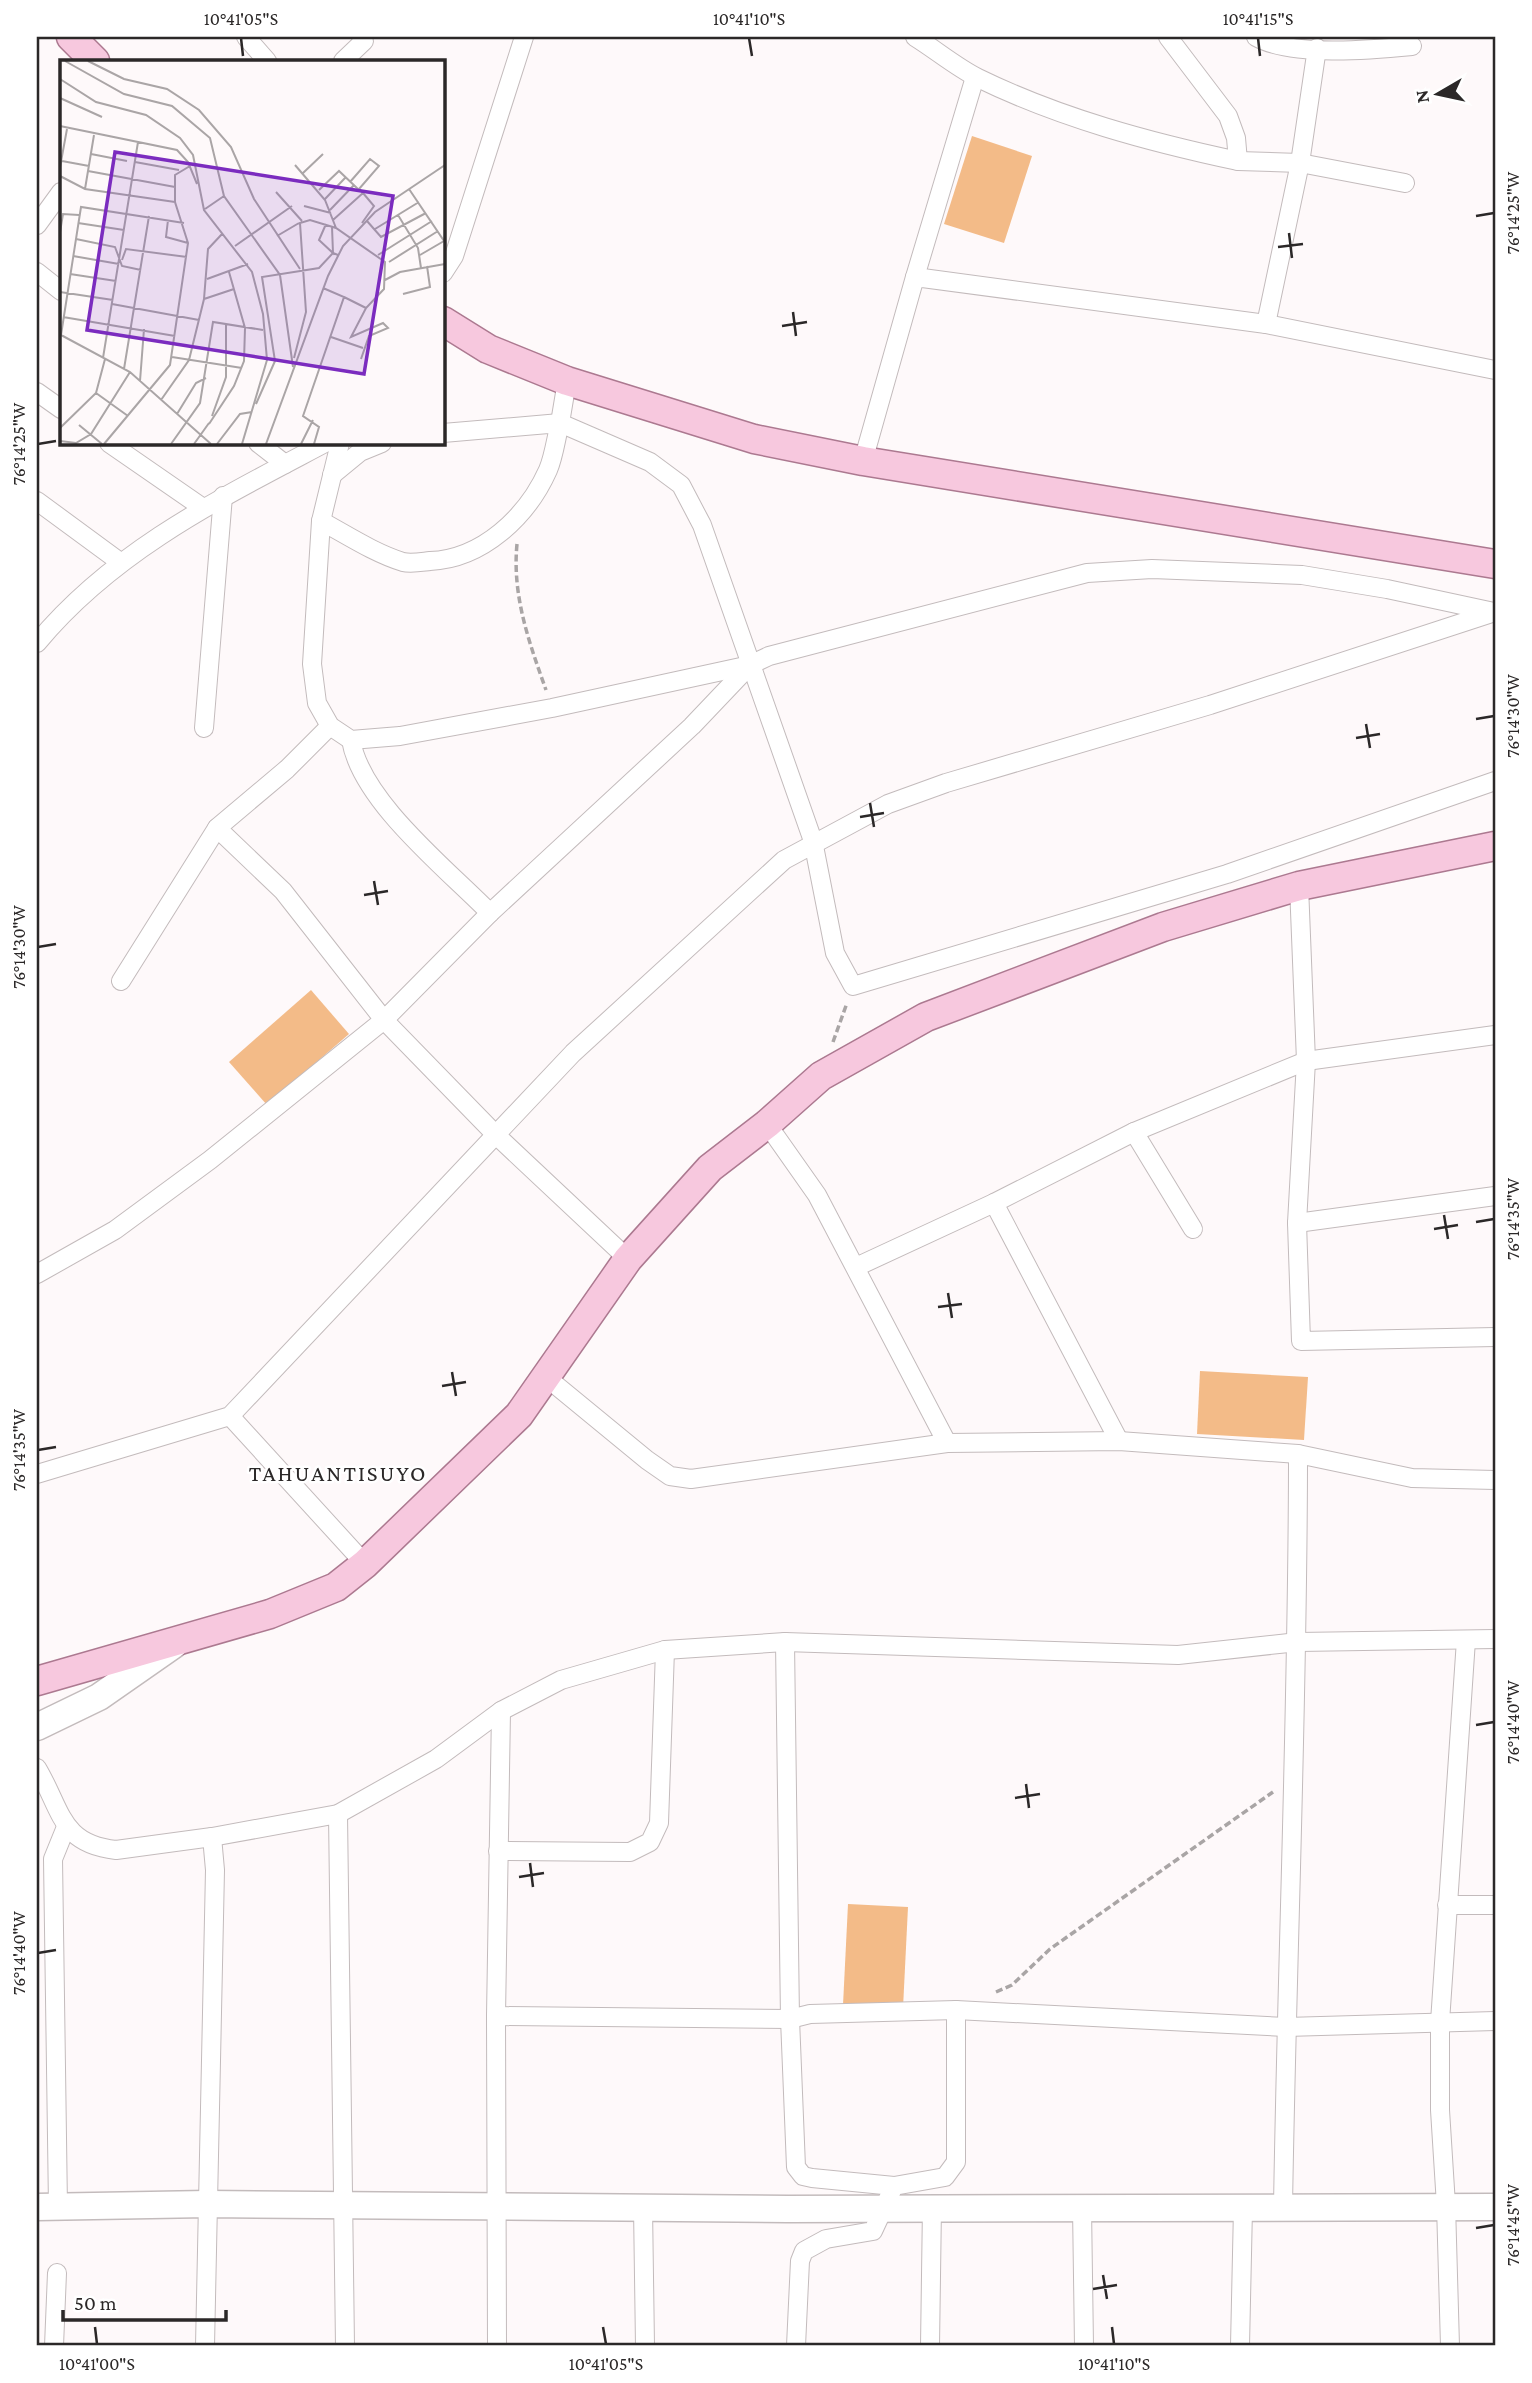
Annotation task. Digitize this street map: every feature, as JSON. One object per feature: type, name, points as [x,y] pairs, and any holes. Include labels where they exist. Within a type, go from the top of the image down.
[{"type":"main road","points":[[71,37],[93,60]]},
{"type":"main road","points":[[444,322],[488,349],[567,381],[754,439],[863,461],[1495,564]]},
{"type":"main road","points":[[37,1681],[177,1643],[270,1614],[336,1587],[365,1564],[519,1415],[628,1259],[710,1168],[767,1124],[821,1076],[926,1017],[1163,927],[1299,886],[1495,846]]},
{"type":"street","points":[[246,37],[266,60]]},
{"type":"street","points":[[915,37],[975,77],[1035,103],[1156,144],[1238,160],[1300,163],[1405,183]]},
{"type":"street","points":[[1168,37],[1228,116],[1236,138],[1238,160]]},
{"type":"street","points":[[1256,37],[1271,45],[1360,51],[1412,46]]},
{"type":"street","points":[[344,60],[365,38]]},
{"type":"street","points":[[444,271],[454,256],[519,39]]},
{"type":"street","points":[[1266,324],[1300,163],[1317,48]]},
{"type":"street","points":[[863,461],[975,77]]},
{"type":"street","points":[[37,225],[60,193]]},
{"type":"street","points":[[37,272],[60,290]]},
{"type":"street","points":[[915,277],[1266,324],[1495,370]]},
{"type":"street","points":[[321,521],[374,550],[406,563],[441,561],[464,555],[496,537],[520,512],[548,470],[567,381]]},
{"type":"street","points":[[37,392],[60,408]]},
{"type":"street","points":[[444,433],[560,423],[650,462],[681,485],[702,525],[813,841],[835,953],[853,986],[1227,874],[1495,781]]},
{"type":"street","points":[[110,444],[203,508]]},
{"type":"street","points":[[259,444],[285,464]]},
{"type":"street","points":[[41,631],[120,562],[223,496],[323,444]]},
{"type":"street","points":[[340,444],[321,521],[312,664],[317,703],[330,726],[351,740],[400,736],[552,708],[750,665],[769,656],[1087,573],[1152,569],[1302,575],[1387,589],[1494,612]]},
{"type":"street","points":[[332,475],[360,452],[380,444]]},
{"type":"street","points":[[204,728],[223,496]]},
{"type":"street","points":[[37,501],[120,562]]},
{"type":"street","points":[[37,1474],[230,1416],[573,1053],[784,860],[813,841],[888,804],[946,783],[1210,705],[1494,612]]},
{"type":"street","points":[[37,1273],[116,1230],[210,1160],[384,1020],[490,913],[692,726],[750,665]]},
{"type":"street","points":[[121,981],[217,828],[287,769],[330,726]]},
{"type":"street","points":[[351,740],[359,770],[379,801],[490,913]]},
{"type":"street","points":[[217,828],[283,891],[384,1020],[497,1136],[628,1259]]},
{"type":"street","points":[[1299,886],[1306,1061],[1297,1223],[1301,1340],[1495,1337]]},
{"type":"street","points":[[856,1267],[994,1203],[1134,1132],[1306,1061],[1495,1035]]},
{"type":"street","points":[[767,1124],[817,1195],[947,1443]]},
{"type":"street","points":[[1134,1132],[1193,1229]]},
{"type":"street","points":[[1297,1223],[1495,1196]]},
{"type":"street","points":[[994,1203],[1119,1441]]},
{"type":"street","points":[[546,1377],[647,1460],[670,1476],[691,1479],[947,1443],[1119,1441],[1298,1454],[1412,1478],[1495,1480]]},
{"type":"street","points":[[230,1416],[365,1564]]},
{"type":"street","points":[[1283,2207],[1292,1778],[1298,1642],[1298,1454]]},
{"type":"street","points":[[37,1768],[66,1826],[75,1838],[86,1844],[116,1850],[212,1838],[338,1814],[436,1759],[501,1711],[561,1680],[665,1650],[785,1642],[1178,1655],[1298,1642],[1495,1639]]},
{"type":"street","points":[[1450,2346],[1440,2110],[1440,2022],[1466,1640]]},
{"type":"street","points":[[785,1642],[790,2019],[796,2167],[799,2173],[932,2206],[1495,2207]]},
{"type":"street","points":[[37,1727],[99,1697],[177,1643]]},
{"type":"street","points":[[498,1851],[630,1852],[650,1842],[659,1823],[665,1650]]},
{"type":"street","points":[[498,2346],[496,2015],[501,1711]]},
{"type":"street","points":[[338,1814],[345,2346]]},
{"type":"street","points":[[66,1826],[53,1859],[48,2207],[207,2204],[643,2207],[889,2196],[945,2177],[956,2162],[956,2010]]},
{"type":"street","points":[[205,2346],[215,1870],[212,1838]]},
{"type":"street","points":[[1447,1905],[1495,1905]]},
{"type":"street","points":[[496,2015],[790,2019],[810,2014],[956,2010],[1286,2026],[1495,2021]]},
{"type":"street","points":[[796,2346],[800,2261],[804,2251],[826,2239],[873,2231],[889,2196]]},
{"type":"street","points":[[930,2346],[932,2206]]},
{"type":"street","points":[[643,2207],[645,2346]]},
{"type":"street","points":[[1082,2207],[1084,2346]]},
{"type":"street","points":[[1240,2346],[1243,2208]]},
{"type":"street","points":[[54,2346],[57,2273]]},
{"type":"path","points":[[520,512],[515,565],[520,610],[552,708]]},
{"type":"path","points":[[821,1076],[853,986]]},
{"type":"path","points":[[956,2010],[1012,1984],[1050,1949],[1292,1778]]},
{"type":"shaded area","points":[[972,136],[1032,156],[1004,243],[944,224]]},
{"type":"shaded area","points":[[311,990],[349,1034],[267,1105],[229,1062]]},
{"type":"shaded area","points":[[1200,1371],[1308,1377],[1304,1440],[1197,1434]]},
{"type":"shaded area","points":[[848,1904],[908,1907],[903,2008],[843,2005]]},
{"type":"district","name":"TAHUANTISUYO","points":[[338,1473]]}]
